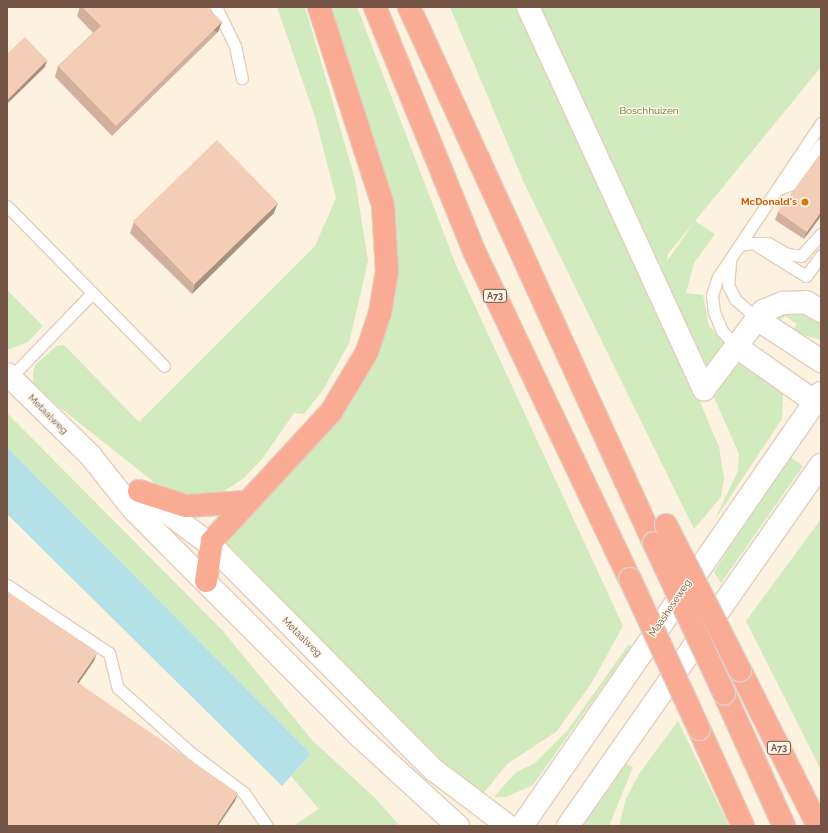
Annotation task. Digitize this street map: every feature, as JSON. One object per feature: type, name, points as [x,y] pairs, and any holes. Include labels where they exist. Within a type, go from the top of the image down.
[{"type":"highway","points":[[206,581],[211,545],[246,502],[314,434],[350,385],[367,352],[378,320],[386,272],[387,238],[378,186],[320,7]]},
{"type":"highway","name":"A73","points":[[375,7],[474,251],[630,579],[743,826]]},
{"type":"highway","name":"A73","points":[[409,7],[630,492],[660,534],[740,670],[818,826]]},
{"type":"highway","points":[[139,491],[186,506],[246,502]]},
{"type":"highway","name":"A73","points":[[660,534],[724,693],[784,826]]},
{"type":"street","points":[[528,7],[704,389],[737,348],[763,311],[783,302],[806,302],[821,311]]},
{"type":"street","points":[[758,319],[821,361]]},
{"type":"street","points":[[737,348],[819,400]]},
{"type":"street","name":"Metaalweg","points":[[9,376],[90,455],[133,509],[356,734],[458,826]]},
{"type":"street","name":"Maasheseweg","points":[[522,826],[728,523],[819,400]]},
{"type":"street","name":"Metaalweg","points":[[90,455],[211,545],[434,770],[508,826]]},
{"type":"street","points":[[568,826],[821,464]]},
{"type":"lane","points":[[216,7],[240,59],[242,78]]},
{"type":"lane","points":[[737,348],[722,331],[714,312],[712,295],[718,277],[821,123]]},
{"type":"lane","points":[[776,190],[792,184],[821,144]]},
{"type":"lane","points":[[7,206],[164,366]]},
{"type":"lane","points":[[740,245],[768,243],[787,254],[801,256],[821,234]]},
{"type":"lane","points":[[753,243],[806,276],[821,255]]},
{"type":"lane","points":[[731,258],[728,285],[735,299],[758,319]]},
{"type":"lane","points":[[9,376],[92,293]]},
{"type":"lane","points":[[7,585],[109,653],[118,688],[191,753],[244,793],[267,826]]},
{"type":"green space","points":[[277,7],[305,7],[355,179],[368,261],[349,343],[323,390],[304,414],[294,413],[262,459],[244,478],[226,490],[207,496],[173,493],[160,487],[33,386],[33,372],[35,365],[57,346],[64,345],[139,422],[315,246],[336,198],[315,117]]},
{"type":"green space","points":[[327,7],[357,7],[456,265],[623,626],[591,684],[556,732],[507,764],[483,794],[436,764],[292,644],[284,625],[219,546],[328,431],[395,252]]},
{"type":"green space","name":"Boschhuizen","points":[[450,7],[821,7],[821,67],[695,221],[715,234],[694,263],[686,293],[703,295],[709,326],[730,347],[706,369],[680,355],[719,447],[724,478],[721,497],[694,529],[525,185]],"holes":[[[695,221],[667,261],[668,254]]]},
{"type":"green space","points":[[7,290],[43,326],[28,342],[7,350]]},
{"type":"green space","points":[[795,308],[821,317],[821,340],[799,334],[793,330],[797,324],[785,316],[778,322],[769,314]]},
{"type":"green space","points":[[739,355],[783,393],[782,419],[714,521],[738,471],[739,454],[714,397],[716,385]]},
{"type":"green space","points":[[7,413],[223,631],[312,740],[374,797],[400,826],[293,826],[319,809],[291,776],[311,754],[7,447]]},
{"type":"green space","points":[[788,455],[803,466],[721,583],[714,572]]},
{"type":"green space","points":[[821,519],[821,770],[746,621]]},
{"type":"green space","points":[[629,644],[631,647],[533,785],[506,797],[494,797],[515,773],[535,763],[567,731]]},
{"type":"green space","points":[[678,721],[729,826],[619,826],[626,799],[639,774]]},
{"type":"green space","points":[[627,764],[633,767],[609,826],[575,826]]},
{"type":"water","points":[[7,447],[311,754],[282,786],[7,514]]},
{"type":"building","points":[[82,7],[207,7],[222,22],[116,126],[58,66],[101,26]]},
{"type":"building","points":[[25,37],[47,60],[7,100],[7,54]]},
{"type":"building","points":[[217,140],[278,203],[194,285],[133,221]]},
{"type":"building","name":"McDonald's","points":[[821,153],[821,212],[807,232],[778,212]]},
{"type":"building","points":[[7,591],[97,653],[77,682],[238,793],[216,826],[7,826]]},
{"type":"place","name":"McDonald's","points":[[805,202]]}]
